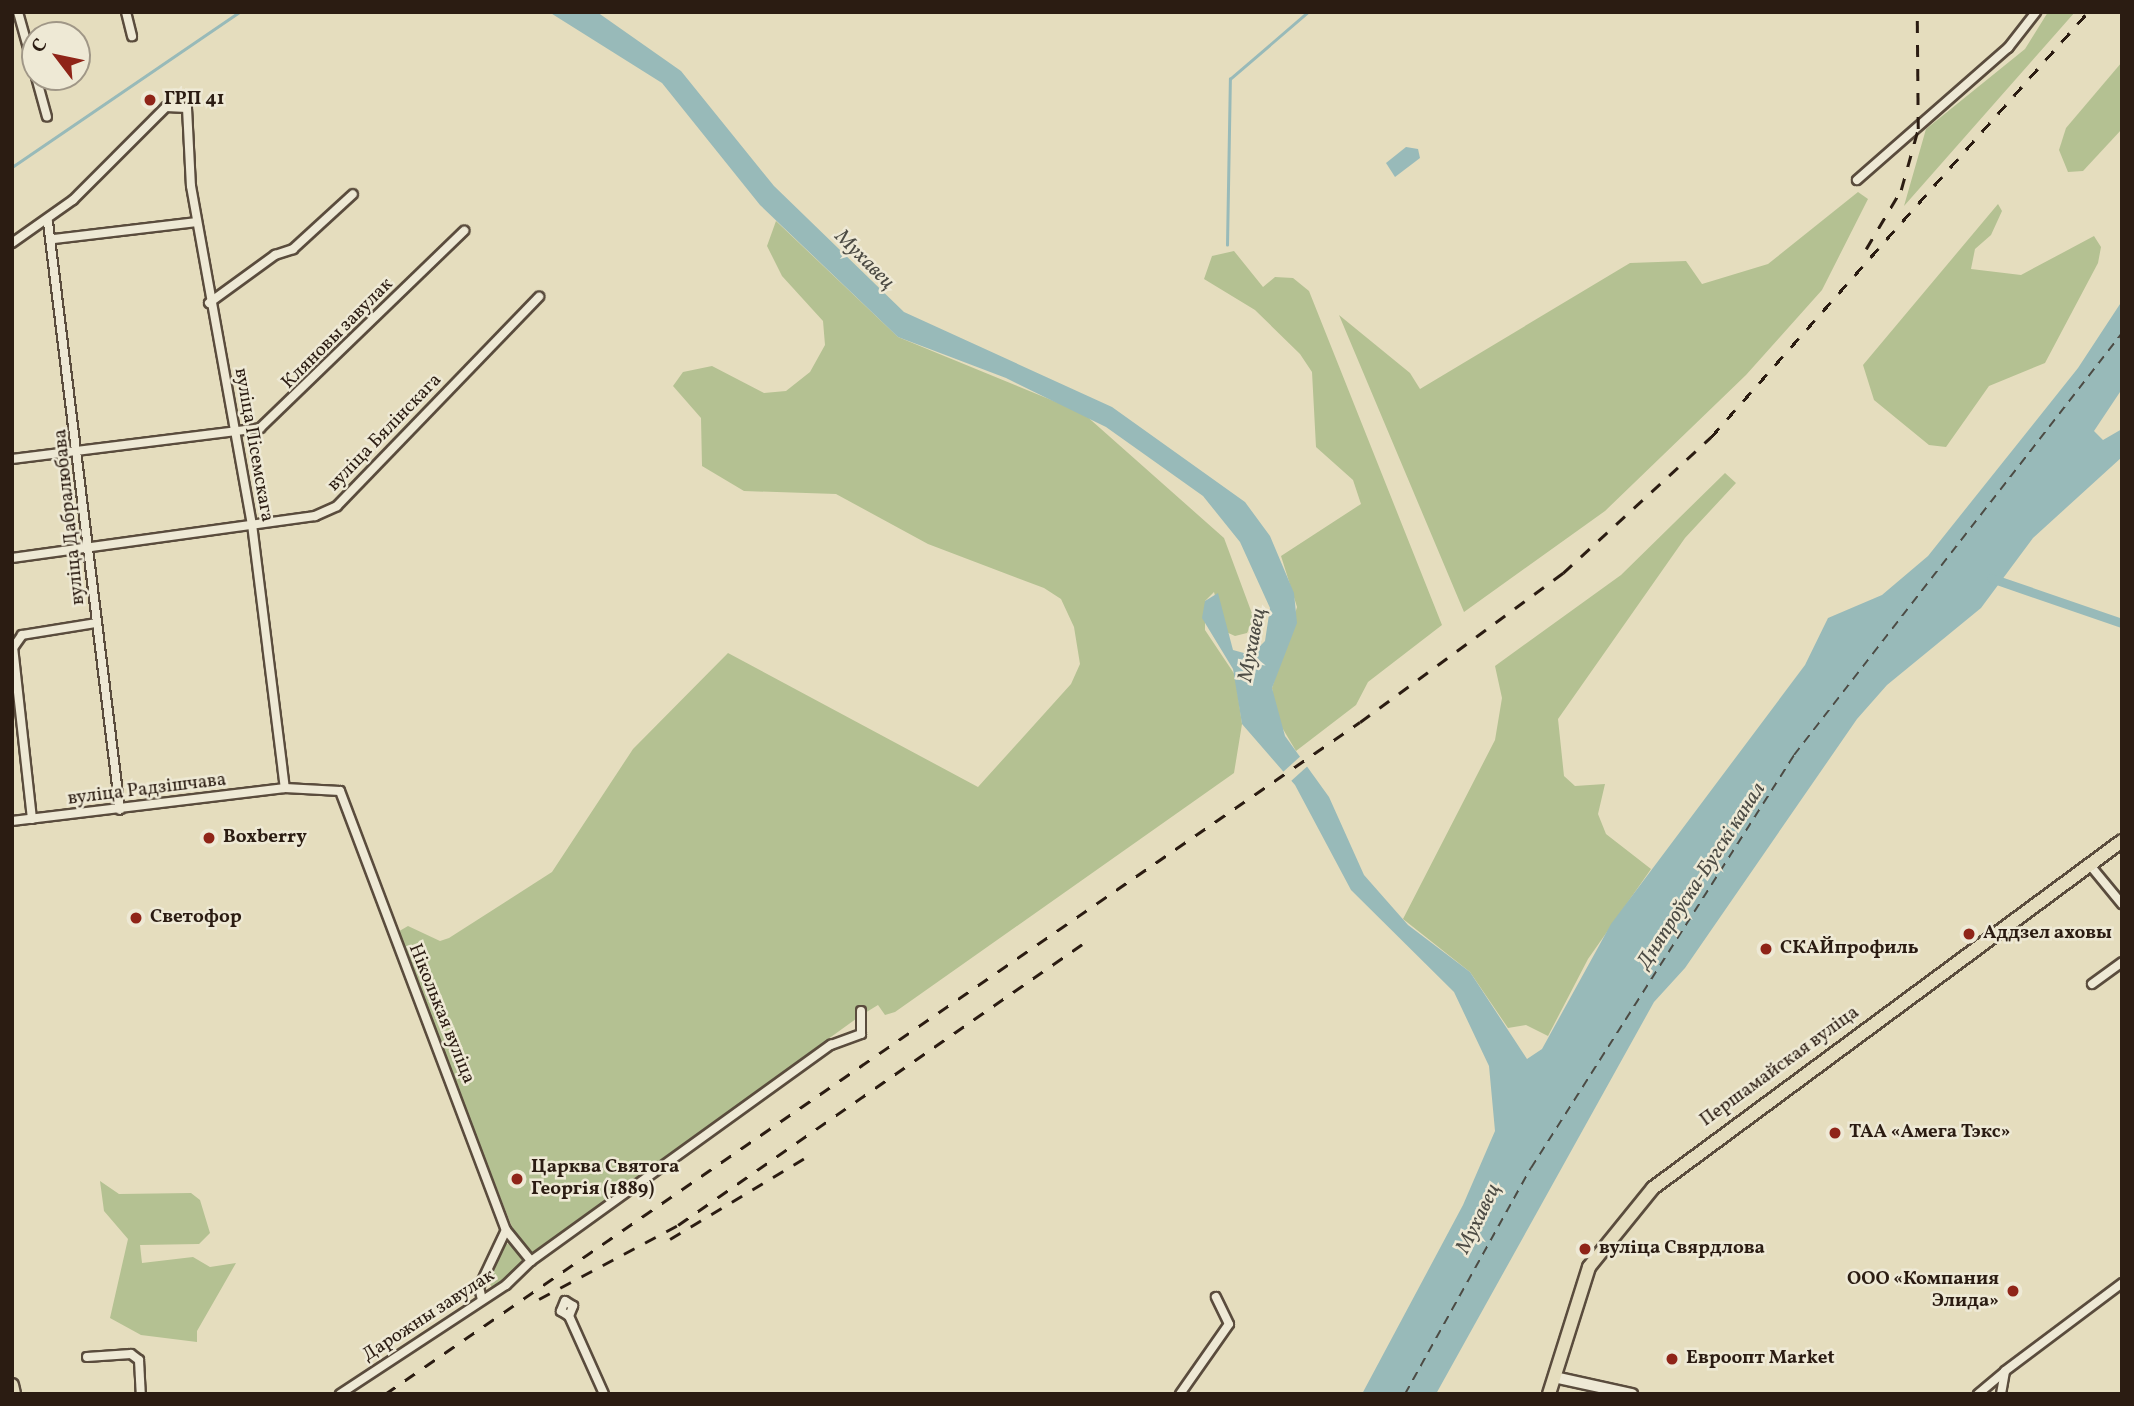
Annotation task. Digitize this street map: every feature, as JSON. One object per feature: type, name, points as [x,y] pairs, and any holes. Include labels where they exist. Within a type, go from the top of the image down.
[{"type":"main road","name":"Першамайская вуліца","points":[[1549,1394],[1589,1267],[1653,1188],[2122,841]]},
{"type":"main road","points":[[1554,1377],[1632,1394]]},
{"type":"main road","points":[[12,1385],[13,1394]]},
{"type":"street","points":[[126,12],[132,36]]},
{"type":"street","points":[[1857,180],[2008,48],[2036,12]]},
{"type":"street","points":[[40,91],[47,117]]},
{"type":"street","name":"вуліца Пісемскага","points":[[48,222],[166,107],[187,108],[197,222],[209,303],[252,524],[285,788]]},
{"type":"street","points":[[209,303],[275,254],[293,249],[353,194]]},
{"type":"street","points":[[12,243],[48,222]]},
{"type":"street","name":"вуліца Дабралюбава","points":[[48,222],[54,239],[79,453],[87,548],[120,810]]},
{"type":"street","points":[[54,239],[197,222]]},
{"type":"street","name":"Кляновы завулак","points":[[12,459],[79,453],[268,424],[464,231]]},
{"type":"street","name":"вуліца Бялінскага","points":[[12,558],[315,516],[337,506],[539,297]]},
{"type":"street","points":[[32,819],[13,648],[22,635],[96,623]]},
{"type":"street","name":"вуліца Радзішчава","points":[[12,821],[285,788]]},
{"type":"street","name":"Ніколькая вуліца","points":[[285,788],[331,788],[350,807],[386,920],[506,1230],[531,1261]]},
{"type":"street","points":[[2089,864],[2122,904]]},
{"type":"street","points":[[2092,984],[2122,962]]},
{"type":"street","name":"Дарожны завулак","points":[[340,1394],[482,1300],[531,1261],[819,1053],[861,1034],[861,1011]]},
{"type":"street","points":[[482,1300],[479,1287],[506,1230]]},
{"type":"street","points":[[1978,1394],[2122,1283]]},
{"type":"street","points":[[1180,1394],[1229,1324],[1216,1297]]},
{"type":"street","points":[[569,1316],[604,1394]]},
{"type":"street","points":[[87,1357],[131,1354],[139,1360],[141,1394]]},
{"type":"street","points":[[2001,1394],[2005,1371]]},
{"type":"green space","points":[[2048,12],[2075,12],[1904,206],[1926,129],[2025,49]]},
{"type":"green space","points":[[2122,62],[2122,129],[2083,171],[2068,172],[2059,150],[2066,128]]},
{"type":"green space","points":[[1858,192],[1868,199],[1822,290],[1746,375],[1605,511],[1464,612],[1339,315],[1410,373],[1420,389],[1630,263],[1686,261],[1702,284],[1768,264]]},
{"type":"green space","points":[[1998,204],[2002,211],[1991,235],[1975,249],[1971,269],[2021,275],[2094,236],[2101,247],[2098,263],[2045,363],[1989,386],[1946,447],[1929,445],[1874,400],[1863,365]]},
{"type":"green space","points":[[776,221],[898,337],[1083,413],[1224,538],[1254,619],[1247,633],[1235,636],[1224,631],[1214,592],[1205,601],[1205,630],[1235,675],[1242,724],[1234,773],[895,1012],[885,1015],[878,1005],[860,1016],[530,1254],[518,1242],[396,933],[408,926],[440,941],[449,938],[552,872],[633,749],[728,653],[978,787],[1071,684],[1080,664],[1074,627],[1061,599],[1044,588],[928,544],[836,494],[744,491],[702,466],[701,418],[673,386],[683,372],[712,366],[764,393],[786,391],[810,372],[825,345],[823,321],[782,276],[767,246]]},
{"type":"green space","points":[[1234,251],[1263,287],[1275,277],[1293,278],[1309,291],[1442,625],[1368,682],[1356,705],[1296,751],[1277,719],[1272,688],[1297,607],[1281,556],[1361,504],[1353,480],[1316,447],[1312,372],[1300,354],[1255,310],[1204,279],[1212,256]]},
{"type":"green space","points":[[1725,473],[1736,483],[1685,538],[1558,719],[1564,776],[1575,786],[1605,784],[1598,814],[1606,834],[1651,869],[1588,959],[1548,1036],[1526,1025],[1508,1028],[1470,972],[1403,919],[1495,740],[1502,698],[1495,666],[1621,575]]},
{"type":"green space","points":[[100,1181],[119,1194],[191,1193],[200,1200],[210,1233],[199,1244],[140,1245],[142,1263],[193,1257],[210,1267],[236,1263],[197,1331],[197,1342],[141,1335],[110,1318],[128,1239],[104,1211]]},
{"type":"green space","points":[[502,1242],[514,1246],[524,1265],[493,1289],[486,1277]]},
{"type":"water","points":[[549,12],[597,12],[681,71],[774,186],[904,312],[1112,407],[1245,502],[1270,536],[1294,593],[1297,623],[1272,688],[1285,736],[1329,797],[1364,875],[1408,925],[1470,972],[1527,1059],[1542,1049],[1611,924],[1805,665],[1828,618],[1882,595],[1928,556],[2078,368],[2122,301],[2122,389],[2094,431],[2103,440],[2122,429],[2122,457],[2033,538],[1981,608],[1887,685],[1857,719],[1685,968],[1654,1002],[1436,1394],[1362,1394],[1463,1205],[1495,1131],[1489,1066],[1454,992],[1351,890],[1295,785],[1242,724],[1233,669],[1202,618],[1205,601],[1218,593],[1233,650],[1251,655],[1265,641],[1270,608],[1240,542],[1203,496],[1106,427],[1006,378],[898,337],[760,205],[662,83]]},
{"type":"water","points":[[1406,147],[1418,149],[1420,158],[1395,177],[1386,163]]},
{"type":"pier","points":[[1303,754],[1311,763],[1290,782],[1282,773]]},
{"type":"waterway","points":[[12,167],[239,12]]},
{"type":"waterway","points":[[1227,245],[1230,79],[1308,12]]},
{"type":"waterway","points":[[1991,578],[2122,623]]},
{"type":"ferry route","points":[[1405,1394],[1531,1168],[1794,755],[2122,333]]},
{"type":"railway","points":[[1866,249],[1901,190],[1918,129],[1917,12]]},
{"type":"railway","points":[[385,1394],[1360,722],[1563,573],[1711,437],[2088,12]]},
{"type":"railway","points":[[539,1299],[678,1225],[1082,944]]},
{"type":"railway","points":[[670,1239],[808,1156]]},
{"type":"place","name":"ГРП 41","points":[[150,100]]},
{"type":"place","name":"Boxberry","points":[[209,838]]},
{"type":"place","name":"Светофор","points":[[136,918]]},
{"type":"place","name":"Аддзел аховы","points":[[1969,934]]},
{"type":"place","name":"СКАЙпрофиль","points":[[1766,949]]},
{"type":"place","name":"ТАА «Амега Тэкс»","points":[[1835,1133]]},
{"type":"place","name":"Царква Святога Георгія (1889)","points":[[517,1179]]},
{"type":"place","name":"вуліца Свярдлова","points":[[1585,1249]]},
{"type":"place","name":"ООО «Компания Элида»","points":[[2013,1291]]},
{"type":"place","name":"Евроопт Market","points":[[1672,1359]]},
{"type":"water label","name":"Мухавец","points":[[864,260]]},
{"type":"water label","name":"Мухавец","points":[[1253,645]]},
{"type":"water label","name":"Дняпроўска-Бугскі канал","points":[[1702,876]]},
{"type":"water label","name":"Мухавец","points":[[1479,1219]]}]
